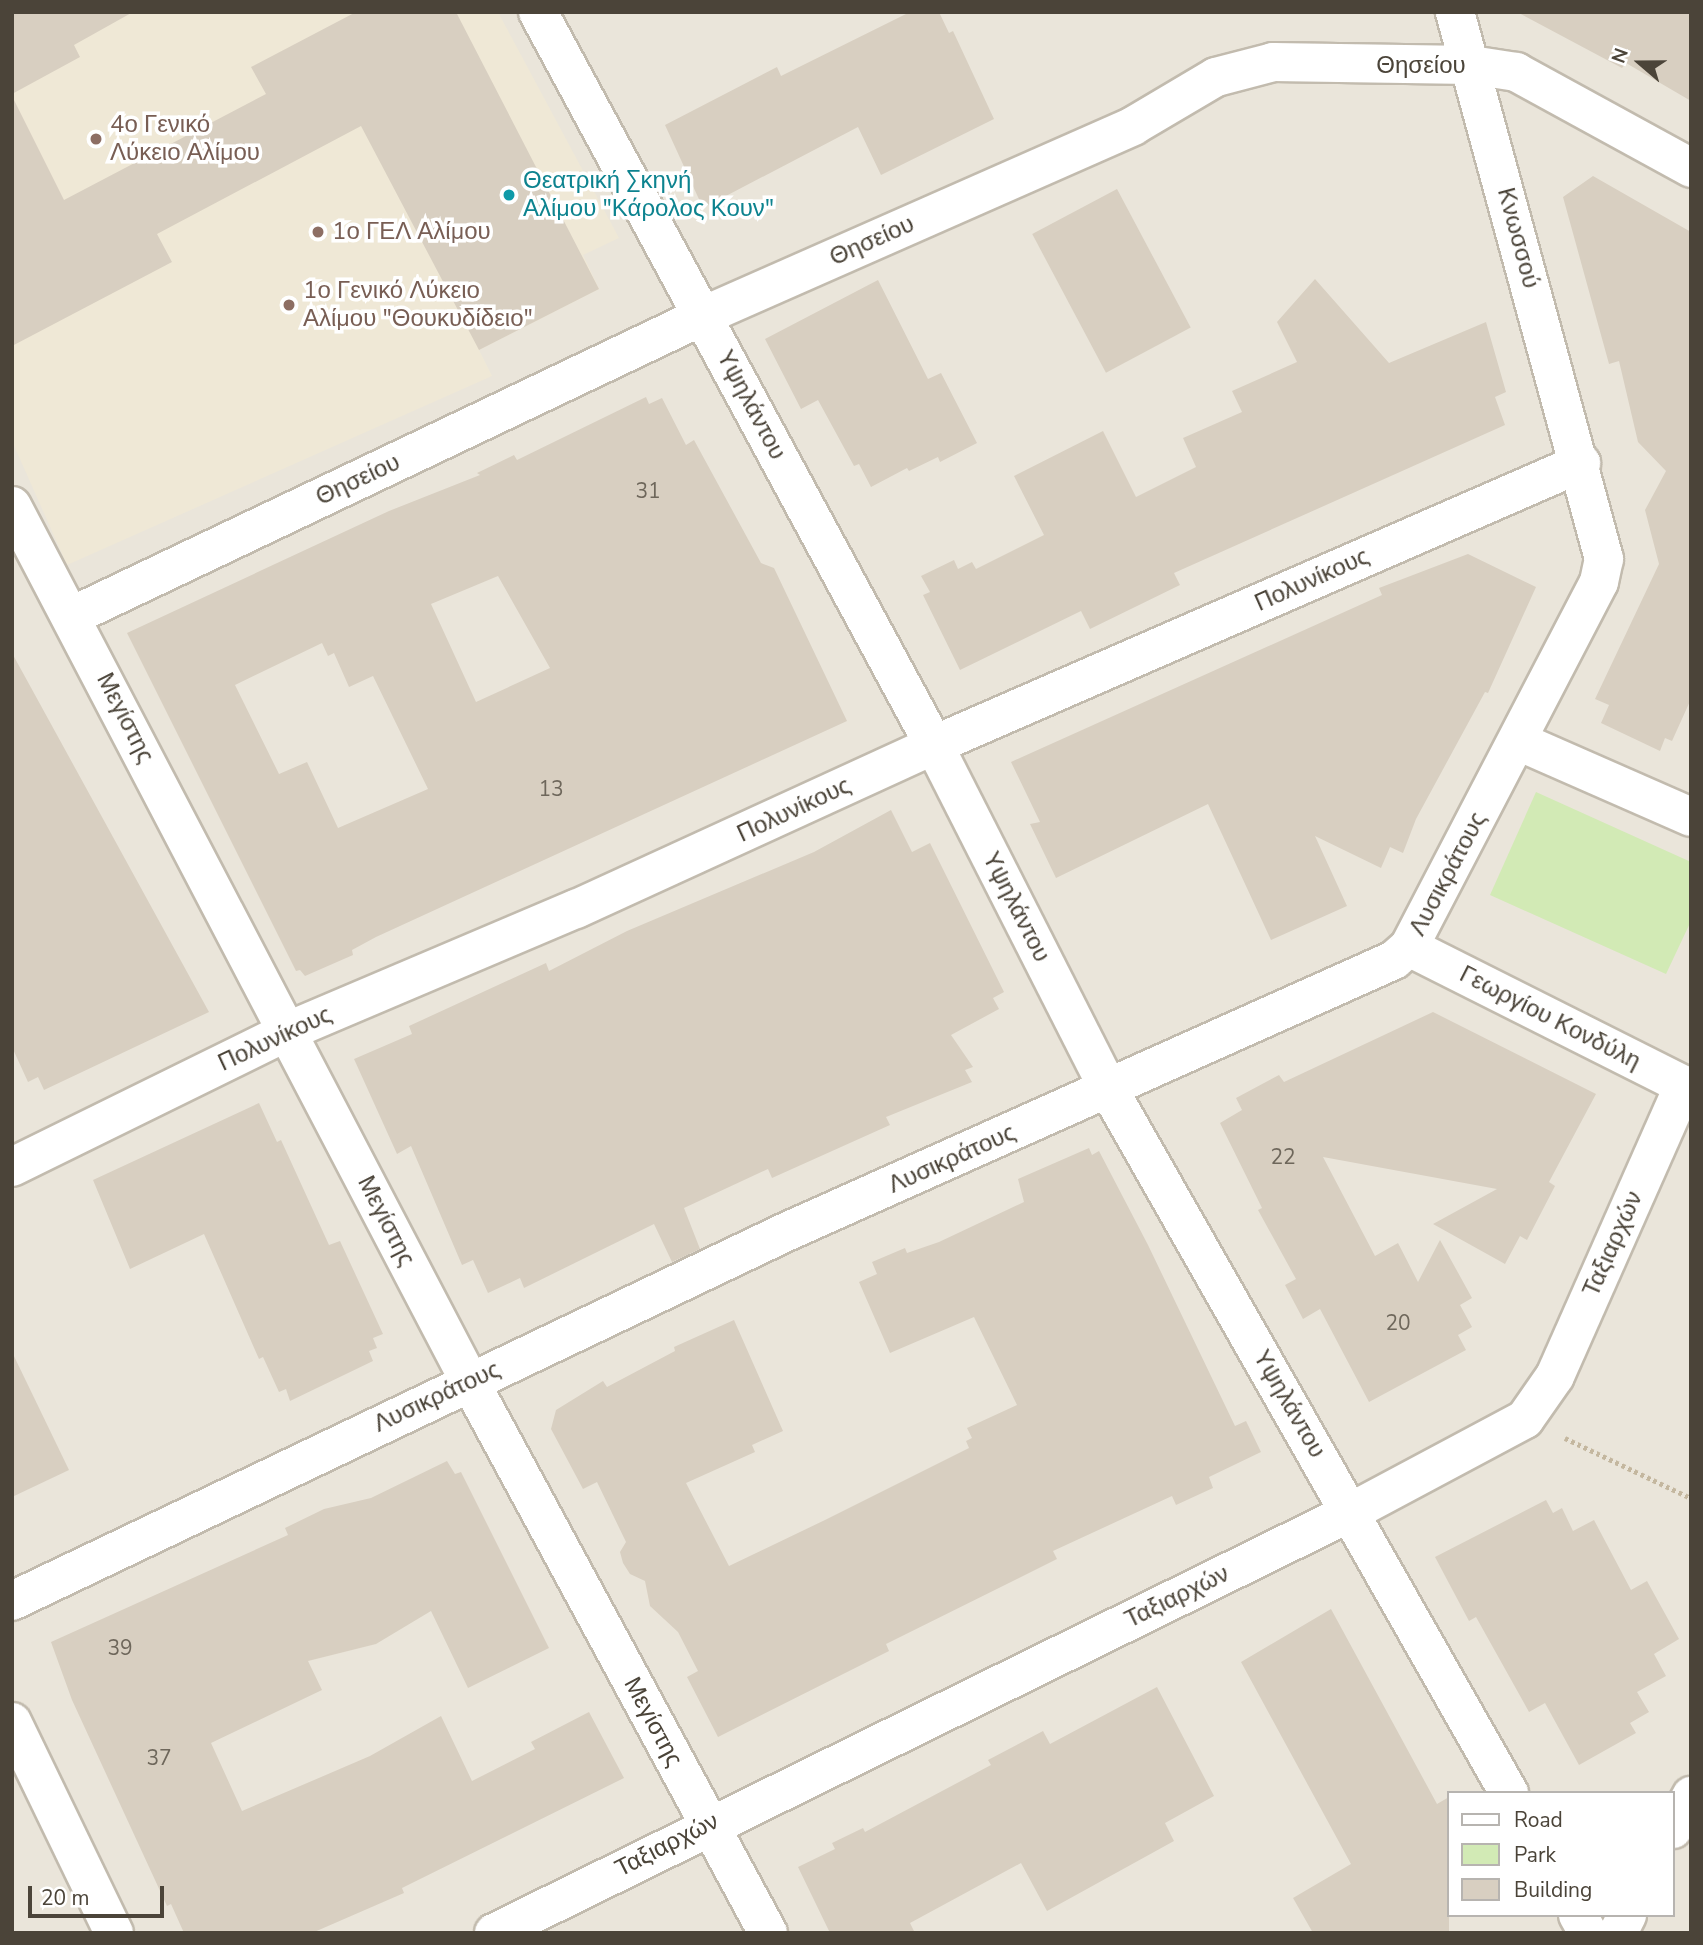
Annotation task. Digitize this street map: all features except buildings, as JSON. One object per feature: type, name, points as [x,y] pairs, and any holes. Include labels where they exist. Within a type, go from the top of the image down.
[{"type":"street","name":"Υψηλάντου","points":[[538,12],[934,745],[1109,1090],[1509,1791]]},
{"type":"street","name":"Κνωσσού","points":[[1455,12],[1581,463]]},
{"type":"street","name":"Θησείου","points":[[72,616],[703,316],[1133,125],[1216,78],[1273,62],[1471,65],[1516,72],[1691,168]]},
{"type":"street","name":"Λυσικράτους","points":[[12,1601],[786,1232],[1109,1090],[1394,960],[1409,947],[1518,741],[1601,571],[1604,559],[1581,463]]},
{"type":"street","name":"Πολυνίκους","points":[[12,1167],[288,1031],[576,909],[934,745],[1581,463]]},
{"type":"street","name":"Μεγίστης","points":[[12,506],[72,616],[470,1382],[768,1933]]},
{"type":"street","points":[[1518,741],[1691,817]]},
{"type":"street","name":"Γεωργίου Κονδύλη","points":[[1409,947],[1687,1087]]},
{"type":"street","name":"Ταξιαρχών","points":[[494,1933],[709,1825],[1352,1512],[1525,1419],[1555,1376],[1687,1087]]},
{"type":"street","points":[[12,1722],[114,1933]]},
{"type":"street","points":[[1675,1825],[1691,1796]]},
{"type":"street","points":[[1579,1917],[1588,1933]]},
{"type":"street","points":[[1618,1933],[1626,1917]]},
{"type":"path","points":[[1525,1419],[1691,1498]]},
{"type":"shaded area","points":[[12,12],[1691,12],[1691,1933],[12,1933]]},
{"type":"shaded area","name":"1ο Γενικό Λύκειο Αλίμου \"Θουκυδίδειο\"","points":[[12,12],[498,12],[619,238],[583,255],[599,289],[479,350],[492,376],[67,565],[12,441]]},
{"type":"green space","points":[[1536,792],[1691,862],[1691,921],[1666,974],[1490,895]]},
{"type":"place","name":"4ο Γενικό Λύκειο Αλίμου","points":[[96,139]]},
{"type":"place","name":"Θεατρική Σκηνή Αλίμου \"Κάρολος Κουν\"","points":[[509,195]]},
{"type":"place","name":"1ο ΓΕΛ Αλίμου","points":[[318,232]]},
{"type":"place","name":"1ο Γενικό Λύκειο Αλίμου \"Θουκυδίδειο\"","points":[[289,305]]}]
